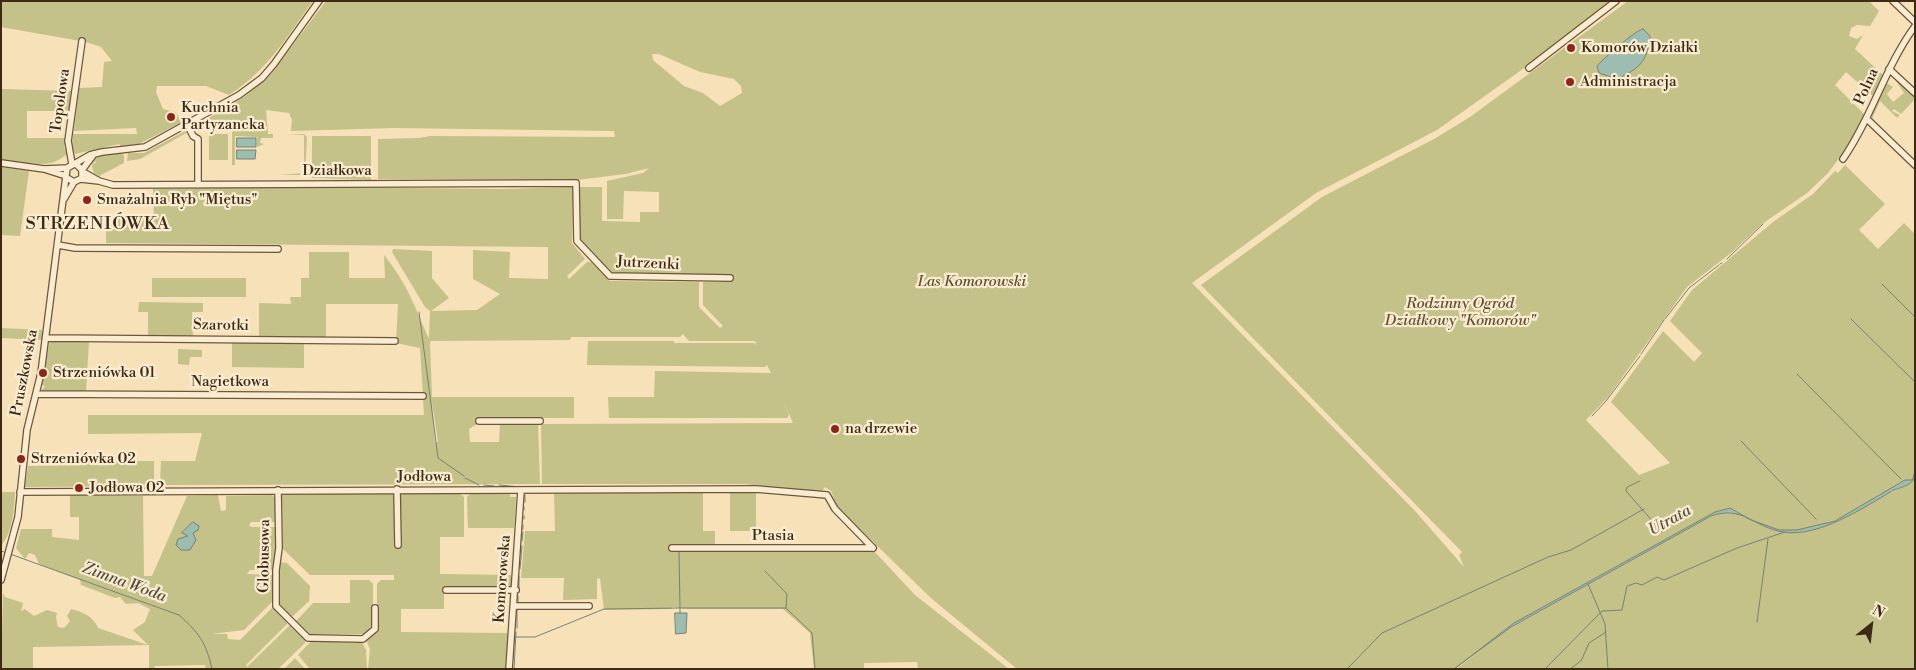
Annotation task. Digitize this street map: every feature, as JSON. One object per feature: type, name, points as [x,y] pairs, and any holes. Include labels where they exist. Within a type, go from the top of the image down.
[{"type":"street","points":[[44,169],[72,165],[90,155],[104,151],[143,148],[240,96],[262,78],[319,1]]},
{"type":"street","points":[[1529,68],[1616,1]]},
{"type":"street","points":[[1893,1],[1915,24]]},
{"type":"street","name":"Polna","points":[[1843,159],[1867,119],[1889,69],[1915,24]]},
{"type":"street","name":"Topolowa","points":[[66,177],[72,165],[68,141],[82,41]]},
{"type":"street","points":[[1889,69],[1915,93]]},
{"type":"street","points":[[1867,119],[1915,165]]},
{"type":"street","points":[[187,124],[193,136],[198,139],[198,185]]},
{"type":"street","points":[[1,163],[44,169],[74,182],[81,179],[83,171],[94,154]]},
{"type":"street","name":"Działkowa","points":[[72,165],[99,181]]},
{"type":"street","name":"Pruszkowska","points":[[1,580],[10,553],[18,517],[27,430],[36,394],[46,338],[66,177]]},
{"type":"street","name":"Działkowa","points":[[81,179],[113,185],[576,183]]},
{"type":"street","name":"Pruszkowska","points":[[64,199],[74,182]]},
{"type":"street","name":"Jutrzenki","points":[[576,183],[577,241],[610,276],[730,278]]},
{"type":"street","points":[[58,245],[74,248],[278,249]]},
{"type":"street","name":"Szarotki","points":[[46,338],[395,341]]},
{"type":"street","name":"Nagietkowa","points":[[36,394],[423,396]]},
{"type":"street","points":[[479,421],[540,421]]},
{"type":"street","points":[[397,489],[398,545]]},
{"type":"street","name":"Jodłowa","points":[[20,492],[756,489],[827,495],[835,509],[873,548]]},
{"type":"street","name":"Globusowa","points":[[278,490],[279,548],[276,570],[276,606],[308,638],[363,639],[375,629],[375,608]]},
{"type":"street","name":"Komorowska","points":[[509,669],[515,606],[521,490]]},
{"type":"street","name":"Ptasia","points":[[672,548],[873,548]]},
{"type":"street","points":[[446,590],[516,590]]},
{"type":"street","points":[[515,606],[589,606]]},
{"type":"green space","points":[[1,1],[313,1],[266,64],[229,95],[206,86],[157,86],[156,92],[163,109],[175,112],[182,122],[139,144],[121,146],[119,144],[75,154],[72,147],[73,134],[137,134],[136,128],[74,131],[79,88],[102,87],[104,62],[112,61],[101,47],[86,42],[1,27]]},
{"type":"green space","points":[[326,1],[1612,1],[1555,46],[1437,130],[1316,193],[1192,283],[1415,511],[1464,567],[1459,555],[1462,552],[1201,285],[1322,197],[1434,139],[1470,117],[1628,1],[1869,1],[1879,11],[1870,26],[1857,25],[1851,28],[1849,36],[1857,39],[1863,35],[1855,49],[1883,75],[1873,96],[1846,72],[1835,85],[1865,115],[1849,145],[1828,173],[1807,193],[1762,224],[1731,253],[1687,287],[1608,397],[1586,420],[1639,475],[1670,463],[1611,402],[1663,331],[1694,362],[1702,353],[1670,321],[1692,290],[1773,222],[1813,194],[1835,171],[1838,173],[1845,165],[1885,204],[1859,230],[1878,249],[1904,223],[1915,234],[1914,476],[1912,480],[1905,480],[1863,507],[1830,523],[1797,531],[1782,531],[1769,528],[1730,508],[1715,512],[1514,623],[1454,669],[1017,669],[932,599],[837,507],[831,491],[825,487],[821,492],[744,484],[542,484],[541,424],[793,423],[782,398],[789,415],[787,418],[609,418],[608,397],[654,397],[655,371],[771,373],[767,365],[765,367],[587,365],[588,341],[674,341],[674,343],[754,343],[757,345],[755,341],[689,341],[683,334],[680,337],[571,337],[570,340],[430,341],[432,397],[574,397],[574,418],[477,418],[477,424],[469,429],[470,442],[499,442],[500,424],[538,424],[540,484],[163,485],[160,483],[161,461],[195,461],[202,433],[88,434],[88,415],[424,415],[420,348],[396,343],[398,304],[326,304],[326,337],[259,337],[259,303],[291,304],[290,297],[301,297],[301,278],[309,278],[309,252],[349,252],[349,278],[385,278],[384,255],[405,286],[429,339],[430,311],[425,307],[392,252],[393,249],[432,251],[432,278],[449,298],[431,311],[477,310],[500,294],[473,279],[473,250],[510,252],[509,278],[548,279],[548,247],[106,243],[106,219],[154,219],[153,189],[307,187],[500,189],[573,187],[572,243],[585,259],[567,276],[569,279],[587,262],[591,262],[610,281],[699,282],[699,307],[720,328],[723,326],[703,305],[703,282],[727,282],[726,275],[612,275],[579,241],[579,187],[602,187],[602,221],[640,222],[640,212],[659,212],[659,192],[624,191],[623,219],[607,219],[607,181],[643,173],[649,168],[625,174],[577,180],[378,179],[378,139],[430,136],[615,137],[614,131],[395,128],[291,131],[292,120],[289,113],[266,110],[268,134],[273,134],[273,138],[261,138],[260,143],[264,144],[257,147],[257,137],[235,136],[235,165],[232,165],[232,120],[204,127],[200,123],[244,97],[271,74]],"holes":[[[652,54],[659,54],[700,72],[734,79],[741,86],[742,93],[720,106],[703,93],[684,86],[653,60]],[[432,402],[438,442],[435,442]]]},
{"type":"green space","points":[[1894,78],[1915,96],[1915,99],[1901,114],[1894,109],[1892,111],[1900,115],[1897,118],[1880,101],[1872,119],[1872,114],[1885,82],[1893,87],[1887,94],[1893,102],[1904,93]]},
{"type":"green space","points":[[1,89],[73,91],[69,111],[27,111],[27,138],[66,138],[64,147],[67,154],[58,160],[44,164],[28,163],[27,165],[1,161]]},
{"type":"green space","points":[[187,130],[188,132],[140,159],[127,161],[128,153],[144,153]]},
{"type":"green space","points":[[209,134],[228,134],[228,160],[209,160]]},
{"type":"green space","points":[[288,134],[304,134],[307,137],[305,175],[280,175],[304,173],[304,135]]},
{"type":"green space","points":[[312,136],[371,136],[371,180],[312,178]]},
{"type":"green space","points":[[121,153],[124,155],[124,163],[99,176],[94,173],[92,166],[96,162],[92,165],[90,162],[94,159],[109,154]]},
{"type":"green space","points":[[1,167],[29,171],[20,236],[1,235]]},
{"type":"green space","points":[[152,278],[246,278],[246,297],[152,297]]},
{"type":"green space","points":[[139,302],[203,303],[203,312],[192,312],[193,336],[148,336],[148,312],[138,312]]},
{"type":"green space","points":[[1,328],[42,330],[42,340],[1,338]]},
{"type":"green space","points":[[50,340],[89,341],[86,392],[41,391],[45,386],[42,385]]},
{"type":"green space","points":[[232,342],[304,343],[304,368],[232,367]]},
{"type":"green space","points":[[178,349],[202,350],[202,357],[190,357],[189,365],[178,364]]},
{"type":"green space","points":[[87,461],[154,461],[154,483],[151,486],[25,487],[28,466],[87,465]]},
{"type":"green space","points":[[1915,478],[1915,669],[1456,669],[1511,627],[1711,516],[1732,513],[1775,530],[1800,532],[1815,529],[1843,518],[1908,484]]},
{"type":"green space","points":[[1,492],[15,492],[10,527],[1,546]]},
{"type":"green space","points":[[703,492],[703,531],[715,531],[715,545],[670,546],[670,552],[874,551],[915,595],[1009,669],[918,669],[917,662],[864,663],[864,669],[814,669],[810,633],[783,609],[689,609],[672,607],[672,609],[604,610],[600,578],[597,579],[597,599],[563,600],[564,578],[521,578],[525,531],[555,531],[554,493]]},
{"type":"green space","points":[[730,492],[756,492],[756,531],[730,531]]},
{"type":"green space","points":[[395,494],[395,548],[401,547],[400,494],[460,494],[464,497],[464,537],[440,537],[440,574],[511,575],[511,587],[444,588],[444,609],[401,609],[401,632],[508,633],[506,669],[368,669],[370,649],[366,640],[377,630],[377,584],[381,580],[394,580],[394,575],[310,575],[283,549],[282,495]]},
{"type":"green space","points":[[470,494],[510,494],[510,497],[516,497],[514,528],[468,528],[467,497]]},
{"type":"green space","points":[[70,495],[143,496],[144,576],[152,576],[187,496],[218,495],[221,511],[226,510],[226,496],[272,495],[276,499],[276,522],[251,522],[249,525],[251,527],[276,527],[276,549],[273,570],[250,570],[247,574],[273,575],[273,601],[244,630],[211,634],[227,634],[228,639],[240,640],[273,607],[288,622],[246,665],[247,667],[290,625],[305,640],[305,643],[278,669],[206,669],[205,665],[155,666],[154,669],[149,669],[149,645],[33,647],[33,669],[1,669],[3,593],[5,597],[23,603],[21,611],[25,609],[34,616],[47,610],[57,613],[58,627],[64,628],[70,621],[67,616],[71,609],[87,615],[98,628],[148,645],[133,630],[145,622],[150,609],[138,603],[126,604],[120,597],[115,598],[81,585],[80,580],[39,564],[35,555],[29,553],[25,559],[16,548],[21,529],[52,529],[52,537],[79,540],[79,517],[70,517]]},
{"type":"green space","points":[[280,562],[287,563],[310,586],[309,601],[292,617],[279,604]]},
{"type":"green space","points":[[350,580],[369,580],[373,584],[373,624],[366,634],[309,634],[296,621],[313,603],[350,603]]},
{"type":"green space","points":[[312,640],[355,643],[355,641],[361,640],[366,650],[367,669],[310,669],[298,655]]},
{"type":"green space","points":[[295,658],[305,669],[284,669]]},
{"type":"shaded area","points":[[1643,29],[1650,36],[1649,45],[1644,58],[1637,67],[1617,79],[1599,73],[1597,66],[1600,62],[1626,40]]},
{"type":"shaded area","points":[[237,138],[256,138],[256,147],[237,147]]},
{"type":"shaded area","points":[[237,150],[256,150],[255,159],[237,159]]},
{"type":"shaded area","points":[[1915,472],[1915,478],[1907,485],[1892,491],[1840,520],[1811,531],[1783,532],[1754,521],[1779,530],[1797,530],[1835,521],[1905,480],[1912,480]]},
{"type":"shaded area","points":[[1730,508],[1747,518],[1732,513],[1711,516],[1511,627],[1454,669],[1514,623],[1715,512]]},
{"type":"shaded area","points":[[193,522],[199,526],[198,530],[193,533],[196,540],[190,550],[181,550],[176,545],[178,539],[188,536],[182,533]]},
{"type":"shaded area","points":[[675,613],[687,613],[686,633],[676,634]]},
{"type":"waterway","points":[[1727,259],[1763,224]]},
{"type":"waterway","points":[[1665,319],[1689,288],[1719,265]]},
{"type":"waterway","points":[[1882,284],[1915,317]]},
{"type":"waterway","points":[[419,312],[436,442]]},
{"type":"waterway","points":[[1851,319],[1915,382]]},
{"type":"waterway","points":[[1641,354],[1664,320]]},
{"type":"waterway","points":[[1592,416],[1606,401],[1640,356]]},
{"type":"waterway","points":[[1797,374],[1901,479]]},
{"type":"waterway","points":[[1741,441],[1816,519]]},
{"type":"waterway","points":[[436,443],[438,458],[464,476]]},
{"type":"waterway","points":[[465,478],[479,485]]},
{"type":"waterway","name":"Utrata","points":[[1640,481],[1627,487],[1626,491],[1662,532]]},
{"type":"waterway","points":[[484,485],[494,486]]},
{"type":"waterway","points":[[499,485],[521,487]]},
{"type":"waterway","points":[[525,495],[525,502]]},
{"type":"waterway","points":[[1347,669],[1382,633],[1548,557],[1571,550],[1644,509]]},
{"type":"waterway","points":[[522,541],[523,532]]},
{"type":"waterway","points":[[1545,669],[1602,611],[1622,610],[1627,586],[1636,583],[1642,585],[1657,577],[1664,580],[1737,548],[1785,532]]},
{"type":"waterway","points":[[1757,622],[1768,539]]},
{"type":"waterway","points":[[520,569],[522,546]]},
{"type":"waterway","name":"Zimna Woda","points":[[1,551],[7,553]]},
{"type":"waterway","points":[[679,551],[680,608],[786,608],[812,633],[815,669]]},
{"type":"waterway","name":"Zimna Woda","points":[[10,554],[179,615],[201,639],[212,669]]},
{"type":"waterway","points":[[765,571],[787,594],[786,608]]},
{"type":"waterway","points":[[519,576],[519,592]]},
{"type":"waterway","points":[[1588,584],[1605,624],[1608,669]]},
{"type":"waterway","points":[[518,596],[518,603]]},
{"type":"waterway","points":[[516,637],[535,637],[604,609],[680,608],[680,613]]},
{"type":"waterway","points":[[517,609],[517,628]]},
{"type":"waterway","points":[[514,669],[516,632]]},
{"type":"waterway","points":[[1570,669],[1581,661],[1589,643],[1606,632]]},
{"type":"place","name":"Komorów Działki","points":[[1571,48]]},
{"type":"place","name":"Administracja","points":[[1570,82]]},
{"type":"place","name":"Kuchnia Partyzancka","points":[[171,117]]},
{"type":"place","name":"Smażalnia Ryb \"Miętus\"","points":[[87,200]]},
{"type":"place","name":"Strzeniówka 01","points":[[43,373]]},
{"type":"place","name":"na drzewie","points":[[835,429]]},
{"type":"place","name":"Strzeniówka 02","points":[[21,459]]},
{"type":"place","name":"Jodłowa 02","points":[[79,488]]},
{"type":"district","name":"STRZENIÓWKA","points":[[98,225]]},
{"type":"park label","name":"Las Komorowski","points":[[972,282]]},
{"type":"park label","name":"Rodzinny Ogród Działkowy \"Komorów\"","points":[[1460,312]]}]
